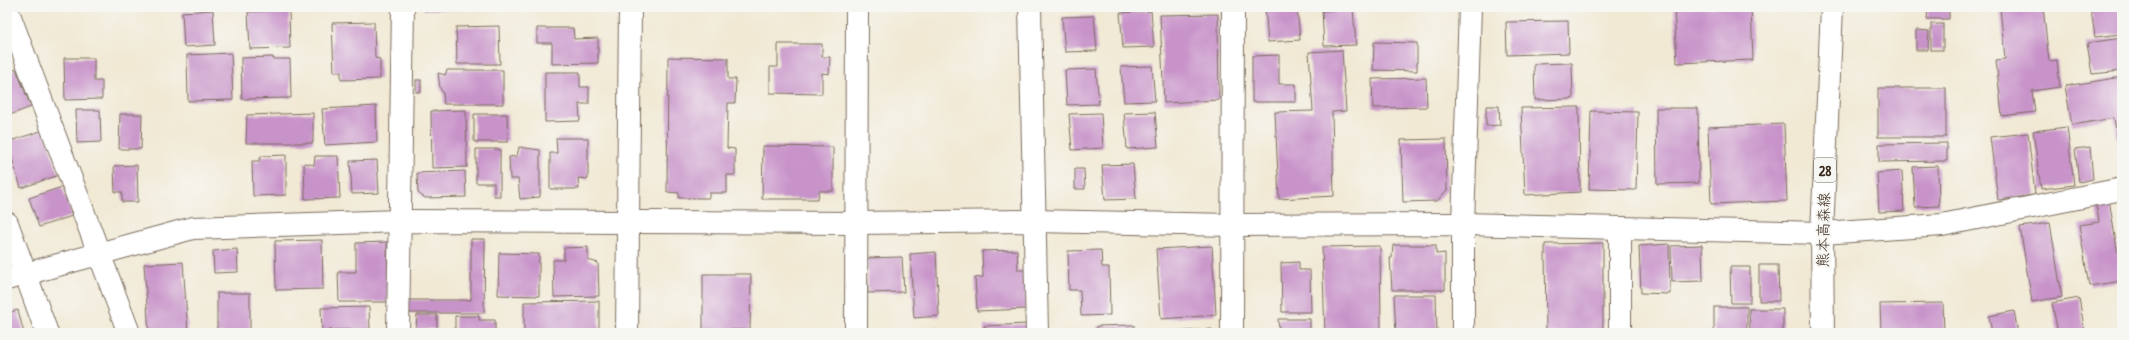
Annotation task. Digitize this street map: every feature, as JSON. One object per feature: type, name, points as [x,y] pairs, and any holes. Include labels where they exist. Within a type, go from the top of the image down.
[{"type":"street","points":[[398,333],[403,7]]},
{"type":"street","points":[[627,333],[630,7]]},
{"type":"street","points":[[856,333],[857,7]]},
{"type":"street","points":[[1030,7],[1036,333]]},
{"type":"street","points":[[1232,333],[1233,7]]},
{"type":"street","points":[[1463,333],[1463,224],[1470,7]]},
{"type":"street","name":"熊本高森線","points":[[1823,333],[1822,233],[1832,7]]},
{"type":"street","points":[[7,9],[129,333]]},
{"type":"street","points":[[16,277],[193,228],[400,221],[857,223],[1034,221],[1232,225],[1463,224],[1822,233],[1942,225],[2122,190]]},
{"type":"street","points":[[7,223],[16,277],[47,333]]},
{"type":"street","points":[[1620,228],[1620,333]]},
{"type":"building","points":[[424,7],[465,7],[465,10],[424,10]]},
{"type":"building","points":[[474,7],[517,7],[517,10],[474,10]]},
{"type":"building","points":[[1071,7],[1108,7],[1108,8],[1072,10]]},
{"type":"building","points":[[1141,7],[1158,7],[1158,8],[1141,9]]},
{"type":"building","points":[[1265,7],[1297,7],[1300,40],[1268,42]]},
{"type":"building","points":[[1674,7],[1751,7],[1753,60],[1677,63]]},
{"type":"building","points":[[2000,7],[2043,7],[2049,61],[2057,60],[2060,87],[2032,91],[2035,112],[2002,116],[1996,60],[2005,59]]},
{"type":"building","points":[[2106,7],[2122,7],[2122,34],[2095,37],[2091,10]]},
{"type":"building","points":[[1353,9],[1356,45],[1324,46],[1322,11]]},
{"type":"building","points":[[1928,9],[1949,9],[1949,19],[1927,19]]},
{"type":"building","points":[[213,10],[215,45],[184,47],[182,12]]},
{"type":"building","points":[[289,10],[290,48],[250,49],[248,12]]},
{"type":"building","points":[[1151,11],[1154,47],[1123,48],[1120,13]]},
{"type":"building","points":[[1218,14],[1219,100],[1164,103],[1160,15]]},
{"type":"building","points":[[1094,16],[1097,51],[1065,52],[1062,17]]},
{"type":"building","points":[[1568,21],[1569,53],[1507,55],[1506,22]]},
{"type":"building","points":[[374,22],[375,58],[380,59],[380,79],[341,80],[341,72],[334,72],[332,23]]},
{"type":"building","points":[[1931,24],[1943,24],[1943,50],[1931,50]]},
{"type":"building","points":[[499,26],[500,64],[457,64],[456,27]]},
{"type":"building","points":[[537,28],[573,28],[574,39],[598,38],[598,63],[552,64],[552,43],[537,43]]},
{"type":"building","points":[[1916,30],[1929,31],[1928,50],[1916,50]]},
{"type":"building","points":[[2122,38],[2122,71],[2092,74],[2087,43]]},
{"type":"building","points":[[1374,42],[1417,43],[1417,71],[1373,70]]},
{"type":"building","points":[[778,44],[822,44],[822,57],[830,57],[829,74],[822,73],[822,94],[770,93],[770,67],[778,67]]},
{"type":"building","points":[[1342,50],[1346,111],[1332,112],[1334,196],[1279,199],[1275,112],[1313,111],[1309,52]]},
{"type":"building","points":[[231,53],[233,100],[188,101],[187,55]]},
{"type":"building","points":[[1279,55],[1279,84],[1296,84],[1296,102],[1252,102],[1252,56]]},
{"type":"building","points":[[273,57],[273,59],[290,59],[291,98],[242,99],[241,58]]},
{"type":"building","points":[[668,57],[728,58],[728,79],[736,79],[735,103],[728,103],[727,148],[735,149],[735,175],[727,175],[727,193],[709,193],[709,198],[679,198],[679,193],[667,192]]},
{"type":"building","points":[[64,58],[94,58],[94,81],[102,81],[102,99],[65,100]]},
{"type":"building","points":[[1572,63],[1573,99],[1535,100],[1534,64]]},
{"type":"building","points":[[1152,66],[1155,101],[1124,102],[1121,67]]},
{"type":"building","points":[[16,69],[31,107],[7,116],[7,72]]},
{"type":"building","points":[[1096,69],[1099,104],[1067,105],[1065,70]]},
{"type":"building","points":[[447,70],[503,70],[503,104],[444,104],[438,73],[445,75]]},
{"type":"building","points":[[545,72],[580,72],[580,87],[589,87],[589,104],[579,104],[580,121],[545,122]]},
{"type":"building","points":[[2122,77],[2121,163],[2114,118],[2072,125],[2065,86]]},
{"type":"building","points":[[1426,78],[1427,107],[1373,108],[1372,79]]},
{"type":"building","points":[[416,80],[421,80],[421,92],[416,92]]},
{"type":"building","points":[[1878,88],[1946,88],[1946,137],[1878,137]]},
{"type":"building","points":[[376,106],[377,142],[325,145],[322,109]]},
{"type":"building","points":[[1486,106],[1499,106],[1500,125],[1486,126]]},
{"type":"building","points":[[1579,107],[1580,192],[1525,195],[1521,108]]},
{"type":"building","points":[[1656,108],[1698,108],[1699,183],[1657,184]]},
{"type":"building","points":[[76,110],[100,110],[101,142],[77,143]]},
{"type":"building","points":[[466,110],[467,167],[432,168],[431,111]]},
{"type":"building","points":[[1591,111],[1638,112],[1636,190],[1589,189]]},
{"type":"building","points":[[1155,112],[1158,147],[1127,149],[1124,113]]},
{"type":"building","points":[[313,113],[313,143],[246,143],[247,115]]},
{"type":"building","points":[[1101,113],[1103,148],[1072,150],[1069,114]]},
{"type":"building","points":[[120,114],[142,114],[141,149],[119,149]]},
{"type":"building","points":[[474,114],[507,114],[508,142],[474,142]]},
{"type":"building","points":[[1784,124],[1787,201],[1711,204],[1708,127]]},
{"type":"building","points":[[2067,127],[2074,185],[2041,189],[2033,131]]},
{"type":"building","points":[[44,130],[59,175],[21,188],[7,142]]},
{"type":"building","points":[[2028,133],[2035,195],[1998,200],[1990,137]]},
{"type":"building","points":[[556,138],[588,138],[588,179],[578,178],[579,189],[550,189],[550,153],[557,153]]},
{"type":"building","points":[[1446,139],[1447,190],[1437,201],[1403,202],[1401,140]]},
{"type":"building","points":[[1947,143],[1947,161],[1879,162],[1879,144]]},
{"type":"building","points":[[763,146],[833,147],[833,191],[819,191],[818,199],[762,199]]},
{"type":"building","points":[[519,147],[540,150],[540,197],[520,199],[518,179],[510,179],[509,157],[517,156]]},
{"type":"building","points":[[2090,147],[2093,179],[2079,182],[2075,149]]},
{"type":"building","points":[[476,149],[500,149],[500,196],[494,196],[494,183],[476,183]]},
{"type":"building","points":[[286,155],[286,195],[253,196],[252,161],[259,161],[261,156]]},
{"type":"building","points":[[315,156],[338,156],[340,198],[305,199],[304,163],[314,165]]},
{"type":"building","points":[[377,160],[379,193],[352,194],[350,161]]},
{"type":"building","points":[[1133,164],[1136,199],[1105,200],[1102,165]]},
{"type":"building","points":[[137,165],[138,202],[122,202],[122,192],[115,192],[114,166]]},
{"type":"building","points":[[1938,166],[1939,206],[1915,207],[1913,167]]},
{"type":"building","points":[[1075,169],[1084,169],[1085,189],[1075,189]]},
{"type":"building","points":[[465,171],[466,197],[425,198],[418,193],[417,173]]},
{"type":"building","points":[[1902,171],[1904,211],[1879,212],[1877,173]]},
{"type":"building","points":[[62,187],[72,216],[39,227],[29,198]]},
{"type":"building","points":[[2109,199],[2122,281],[2089,286],[2079,225],[2099,222],[2096,202]]},
{"type":"building","points":[[2050,223],[2062,297],[2032,302],[2020,227]]},
{"type":"building","points":[[471,239],[485,239],[484,313],[408,313],[408,300],[471,300]]},
{"type":"building","points":[[322,240],[323,289],[276,290],[275,241]]},
{"type":"building","points":[[387,242],[388,302],[339,302],[338,272],[356,272],[356,243]]},
{"type":"building","points":[[1603,243],[1603,333],[1546,333],[1545,244]]},
{"type":"building","points":[[1669,244],[1670,294],[1641,293],[1639,246]]},
{"type":"building","points":[[1393,245],[1436,245],[1436,254],[1445,253],[1445,290],[1392,290],[1390,258],[1392,258]]},
{"type":"building","points":[[1702,245],[1703,281],[1672,282],[1671,246]]},
{"type":"building","points":[[1212,246],[1216,315],[1161,319],[1156,249]]},
{"type":"building","points":[[1380,246],[1381,331],[1325,333],[1322,247]]},
{"type":"building","points":[[588,247],[588,260],[598,263],[599,296],[554,297],[553,260],[564,260],[564,248]]},
{"type":"building","points":[[237,249],[238,272],[214,273],[213,251]]},
{"type":"building","points":[[1017,250],[1018,270],[1025,270],[1026,309],[977,311],[975,278],[983,277],[982,251]]},
{"type":"building","points":[[1101,250],[1102,267],[1109,267],[1110,315],[1081,316],[1080,290],[1069,290],[1068,251]]},
{"type":"building","points":[[936,252],[939,316],[914,318],[910,254]]},
{"type":"building","points":[[499,253],[539,254],[539,296],[498,295]]},
{"type":"building","points":[[902,257],[904,292],[868,293],[867,258]]},
{"type":"building","points":[[183,262],[188,333],[149,333],[144,264]]},
{"type":"building","points":[[1299,262],[1299,270],[1310,270],[1311,312],[1282,312],[1281,263]]},
{"type":"building","points":[[1759,265],[1778,265],[1779,301],[1759,301]]},
{"type":"building","points":[[1730,267],[1750,267],[1750,303],[1731,303]]},
{"type":"building","points":[[703,274],[751,274],[750,330],[703,329]]},
{"type":"building","points":[[217,293],[250,293],[250,333],[217,333]]},
{"type":"building","points":[[1394,295],[1436,295],[1437,333],[1396,333]]},
{"type":"building","points":[[2079,298],[2085,333],[2058,333],[2052,303]]},
{"type":"building","points":[[599,301],[599,333],[524,333],[524,302]]},
{"type":"building","points":[[1943,303],[1944,333],[1881,333],[1880,304]]},
{"type":"building","points":[[369,307],[370,329],[322,330],[321,308]]},
{"type":"building","points":[[1714,307],[1747,307],[1747,333],[1714,333]]},
{"type":"building","points":[[1749,309],[1783,309],[1783,333],[1750,333]]},
{"type":"building","points":[[18,310],[24,333],[7,333],[7,313]]},
{"type":"building","points":[[2014,311],[2018,333],[1992,333],[1989,316]]},
{"type":"building","points":[[417,315],[437,315],[437,329],[416,329]]},
{"type":"building","points":[[455,316],[479,316],[479,320],[495,320],[495,333],[455,333]]},
{"type":"building","points":[[1278,319],[1310,319],[1310,333],[1275,333],[1275,331],[1279,329]]},
{"type":"building","points":[[1027,324],[1027,333],[984,333],[984,326]]},
{"type":"building","points":[[1134,325],[1134,333],[1097,333],[1097,326]]},
{"type":"building","points":[[1212,329],[1212,333],[1173,333],[1173,332]]},
{"type":"building","points":[[937,330],[937,333],[899,333],[899,331]]}]
